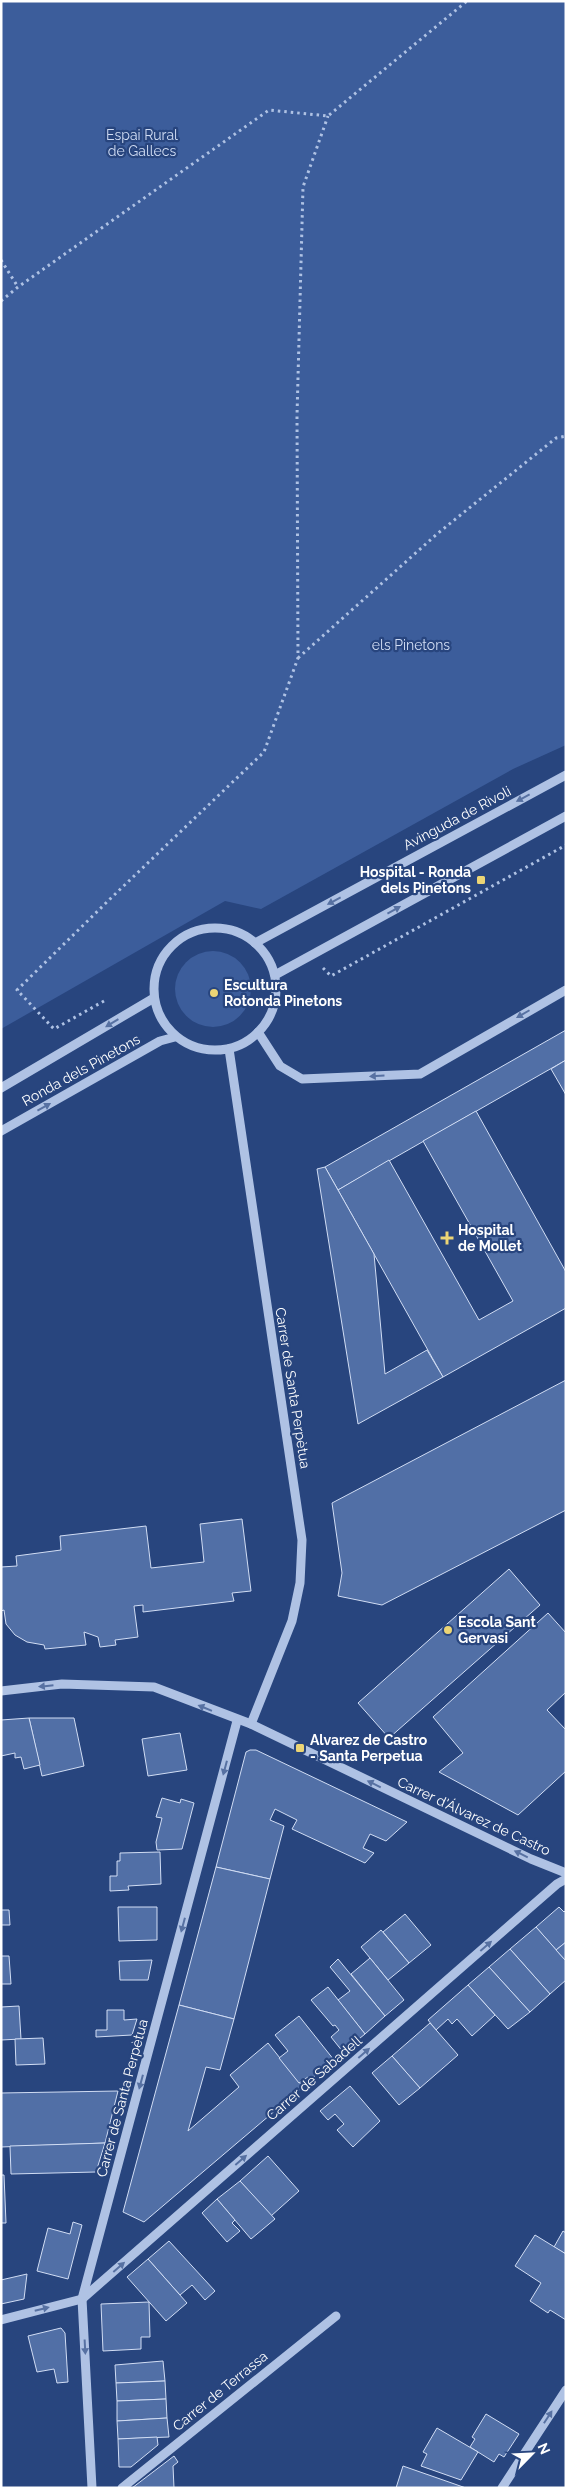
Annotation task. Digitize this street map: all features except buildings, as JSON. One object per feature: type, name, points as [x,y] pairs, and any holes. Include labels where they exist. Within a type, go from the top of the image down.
[{"type":"street","name":"Avinguda de Rivoli","points":[[256,943],[566,775]]},
{"type":"street","points":[[275,975],[566,816]]},
{"type":"street","points":[[203,928],[230,930],[256,943],[267,956],[275,975],[276,991],[268,1020],[254,1037],[229,1049],[210,1051],[190,1046],[175,1036],[161,1020],[154,998],[153,988],[157,967],[172,945],[186,934],[203,928]]},
{"type":"street","points":[[258,1032],[280,1066],[302,1079],[420,1074],[566,990]]},
{"type":"street","name":"Ronda dels Pinetons","points":[[1,1088],[154,998]]},
{"type":"street","name":"Ronda dels Pinetons","points":[[1,1131],[160,1041],[175,1036]]},
{"type":"street","name":"Carrer de Santa Perpètua","points":[[229,1049],[302,1540],[300,1583],[292,1621],[251,1724]]},
{"type":"street","name":"Carrer d'Álvarez de Castro","points":[[1,1691],[62,1684],[154,1687],[237,1721],[251,1724],[531,1860],[566,1873]]},
{"type":"street","name":"Carrer de Santa Perpètua","points":[[92,2488],[82,2299],[237,1721]]},
{"type":"street","name":"Carrer de Sabadell","points":[[82,2299],[557,1884],[566,1879]]},
{"type":"street","points":[[1,2320],[82,2299]]},
{"type":"street","name":"Carrer de Terrassa","points":[[122,2488],[336,2316]]},
{"type":"street","points":[[502,2488],[566,2390]]},
{"type":"path","points":[[104,1002],[54,1029],[18,990],[264,752],[298,658],[297,416],[303,187],[328,116],[467,1]]},
{"type":"path","points":[[1,301],[268,110],[328,116]]},
{"type":"path","points":[[1,260],[18,287]]},
{"type":"path","points":[[298,658],[437,534],[556,438],[566,436]]},
{"type":"path","points":[[310,956],[331,976],[566,845]]},
{"type":"green space","points":[[1,1],[566,1],[566,745],[513,769],[261,909],[225,901],[1,1029]]},
{"type":"green space","points":[[213,951],[228,954],[240,962],[248,974],[251,989],[248,1004],[240,1016],[228,1024],[213,1027],[198,1024],[186,1016],[178,1004],[175,989],[178,974],[186,962],[198,954]]},
{"type":"place","name":"Hospital - Ronda dels Pinetons","points":[[481,880]]},
{"type":"place","name":"Escultura Rotonda Pinetons","points":[[214,993]]},
{"type":"place","name":"Hospital de Mollet","points":[[447,1238]]},
{"type":"place","name":"Escola Sant Gervasi","points":[[448,1630]]},
{"type":"place","name":"Alvarez de Castro - Santa Perpetua","points":[[300,1748]]},
{"type":"park label","name":"Espai Rural de Gallecs","points":[[142,144]]},
{"type":"park label","name":"els Pinetons","points":[[411,645]]}]
